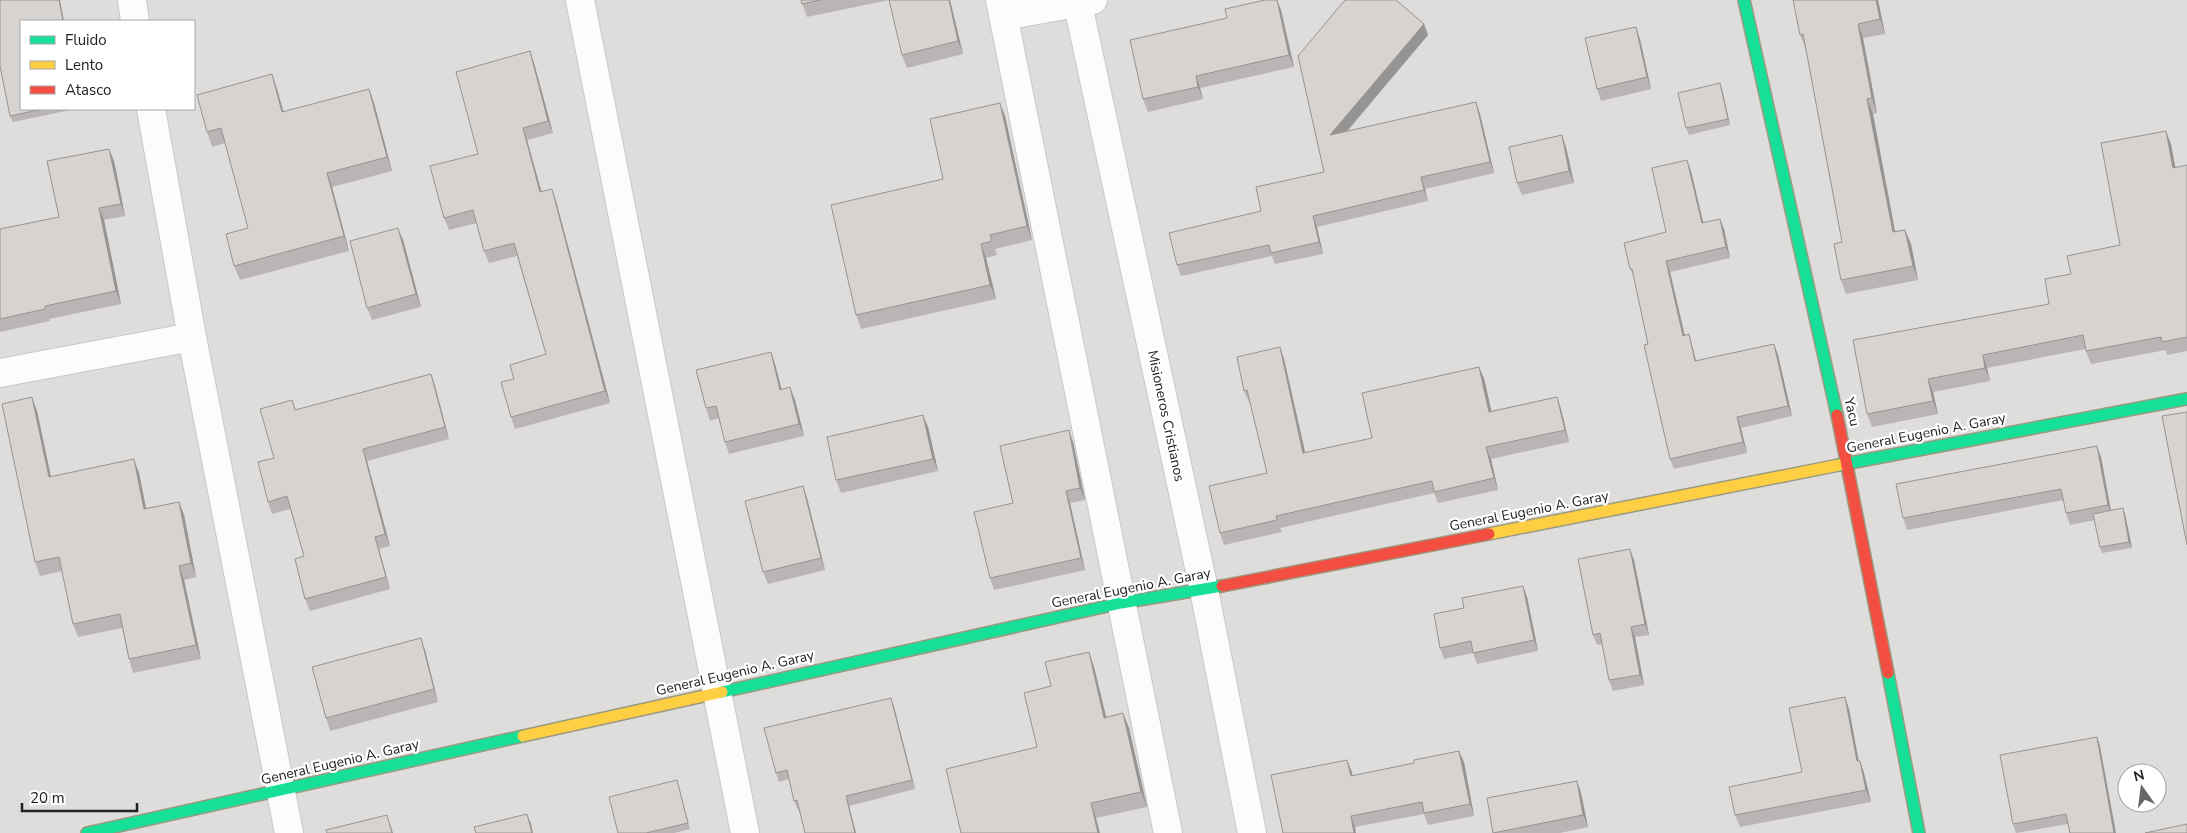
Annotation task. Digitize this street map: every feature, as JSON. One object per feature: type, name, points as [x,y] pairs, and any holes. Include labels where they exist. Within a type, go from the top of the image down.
[{"type":"street","points":[[132,0],[135,20]]},
{"type":"street","points":[[580,0],[745,833]]},
{"type":"street","name":"Yacu","points":[[1744,0],[1848,463],[1919,833]]},
{"type":"street","points":[[1082,1],[1001,8],[1168,833]]},
{"type":"street","name":"Misioneros Cristianos","points":[[1082,1],[1204,590],[1252,833]]},
{"type":"street","points":[[151,110],[192,337],[289,833]]},
{"type":"street","points":[[0,373],[192,337]]},
{"type":"street","name":"General Eugenio A. Garay","points":[[87,833],[1121,603],[1204,590],[1848,463],[2187,399]]},
{"type":"shaded area","points":[[0,0],[2187,0],[2187,833],[0,833]]},
{"type":"building","points":[[0,0],[59,0],[63,20],[20,20],[20,110],[38,110],[10,116],[0,66]]},
{"type":"building","points":[[801,0],[821,0],[802,4]]},
{"type":"building","points":[[889,0],[949,0],[958,41],[902,55]]},
{"type":"building","points":[[1265,0],[1277,0],[1289,55],[1196,76],[1198,87],[1143,99],[1130,40],[1227,18],[1225,9]]},
{"type":"building","points":[[1345,0],[1396,0],[1424,24],[1330,135],[1476,102],[1490,162],[1421,177],[1424,190],[1313,216],[1319,242],[1271,253],[1269,245],[1177,265],[1169,233],[1261,211],[1256,187],[1324,172],[1298,56]]},
{"type":"building","points":[[1793,0],[1876,0],[1880,19],[1858,24],[1872,98],[1867,99],[1893,232],[1905,230],[1913,266],[1841,280],[1834,244],[1842,242],[1803,34],[1800,35]]},
{"type":"building","points":[[1636,27],[1647,77],[1597,89],[1585,38]]},
{"type":"building","points":[[530,51],[548,121],[523,128],[540,192],[552,189],[605,391],[511,417],[501,382],[514,379],[510,365],[546,354],[514,243],[484,251],[473,210],[444,218],[430,166],[478,154],[456,72]]},
{"type":"building","points":[[272,74],[282,112],[369,89],[387,157],[327,173],[344,236],[234,266],[226,234],[248,228],[221,128],[207,132],[197,95]]},
{"type":"building","points":[[1720,83],[1728,119],[1686,128],[1678,93]]},
{"type":"building","points":[[1000,103],[1027,226],[990,235],[992,241],[981,244],[990,285],[856,315],[831,205],[943,179],[930,119]]},
{"type":"building","points":[[2166,131],[2173,168],[2187,165],[2187,337],[2162,342],[2161,337],[2086,351],[2083,335],[1983,355],[1985,368],[1928,379],[1933,401],[1867,414],[1853,340],[2049,304],[2045,279],[2071,274],[2067,256],[2120,245],[2101,143]]},
{"type":"building","points":[[1562,135],[1569,171],[1517,183],[1509,147]]},
{"type":"building","points":[[109,149],[121,204],[99,208],[116,291],[45,306],[45,309],[0,319],[0,229],[59,217],[47,161]]},
{"type":"building","points":[[1687,160],[1702,223],[1720,219],[1726,247],[1666,261],[1683,336],[1689,334],[1695,361],[1774,344],[1788,406],[1737,417],[1743,442],[1670,459],[1644,345],[1648,344],[1632,269],[1630,269],[1624,243],[1666,232],[1652,168]]},
{"type":"building","points":[[398,228],[416,294],[367,308],[350,241]]},
{"type":"building","points":[[1280,347],[1303,453],[1372,438],[1362,393],[1479,367],[1489,412],[1557,397],[1565,430],[1486,447],[1494,478],[1434,492],[1432,481],[1276,516],[1277,520],[1220,533],[1209,486],[1267,473],[1247,390],[1244,391],[1237,357]]},
{"type":"building","points":[[771,352],[780,390],[790,387],[799,424],[725,442],[716,406],[706,408],[696,370]]},
{"type":"building","points":[[431,374],[445,427],[363,449],[385,534],[375,537],[386,577],[305,599],[295,559],[304,556],[287,496],[268,502],[258,462],[274,458],[260,409],[292,400],[295,410]]},
{"type":"building","points":[[32,397],[49,477],[134,459],[144,509],[179,502],[191,563],[179,566],[196,645],[129,659],[120,614],[73,624],[59,557],[35,562],[2,404]]},
{"type":"building","points":[[2187,412],[2187,545],[2162,416]]},
{"type":"building","points":[[923,415],[933,459],[836,480],[827,437]]},
{"type":"building","points":[[1069,430],[1080,488],[1066,491],[1081,558],[990,578],[974,512],[1013,503],[1000,446]]},
{"type":"building","points":[[2097,446],[2108,505],[2066,513],[2061,489],[1903,518],[1896,484]]},
{"type":"building","points":[[803,486],[821,558],[763,572],[745,501]]},
{"type":"building","points":[[2123,508],[2129,542],[2100,547],[2093,514]]},
{"type":"building","points":[[1630,549],[1645,624],[1631,627],[1640,675],[1609,680],[1600,633],[1593,635],[1578,559]]},
{"type":"building","points":[[1523,586],[1534,640],[1473,653],[1471,641],[1440,648],[1434,614],[1464,608],[1462,598]]},
{"type":"building","points":[[421,638],[434,689],[326,718],[312,667]]},
{"type":"building","points":[[1089,652],[1104,718],[1123,713],[1141,792],[1091,803],[1098,833],[961,833],[946,769],[1037,747],[1024,693],[1051,686],[1045,662]]},
{"type":"building","points":[[1845,697],[1857,761],[1860,761],[1866,790],[1735,815],[1729,787],[1802,772],[1789,708]]},
{"type":"building","points":[[891,698],[912,780],[846,796],[855,833],[805,833],[797,800],[794,801],[787,770],[776,773],[764,728]]},
{"type":"building","points":[[2097,737],[2114,833],[2070,833],[2066,814],[2013,824],[2000,755]]},
{"type":"building","points":[[1459,751],[1470,804],[1424,813],[1422,802],[1351,816],[1354,833],[1283,833],[1271,775],[1347,760],[1351,776],[1414,763],[1414,760]]},
{"type":"building","points":[[677,780],[688,823],[646,833],[618,833],[609,797]]},
{"type":"building","points":[[1577,781],[1583,815],[1493,833],[1487,798]]},
{"type":"building","points":[[527,814],[532,833],[476,833],[474,827]]},
{"type":"building","points":[[387,815],[392,833],[327,833],[326,830]]},
{"type":"building","points":[[2187,824],[2187,833],[2145,833]]},
{"type":"traffic: fast","points":[[1744,0],[1837,415]]},
{"type":"traffic: fast","points":[[1839,465],[2187,399]]},
{"type":"traffic: fast","points":[[722,692],[1121,603],[1222,586]]},
{"type":"traffic: fast","points":[[1888,673],[1919,833]]},
{"type":"traffic: fast","points":[[87,833],[523,736]]},
{"type":"traffic: slow","points":[[1489,534],[1839,465]]},
{"type":"traffic: slow","points":[[523,736],[722,692]]},
{"type":"traffic: jam","points":[[1837,415],[1888,673]]},
{"type":"traffic: jam","points":[[1222,586],[1489,534]]}]
